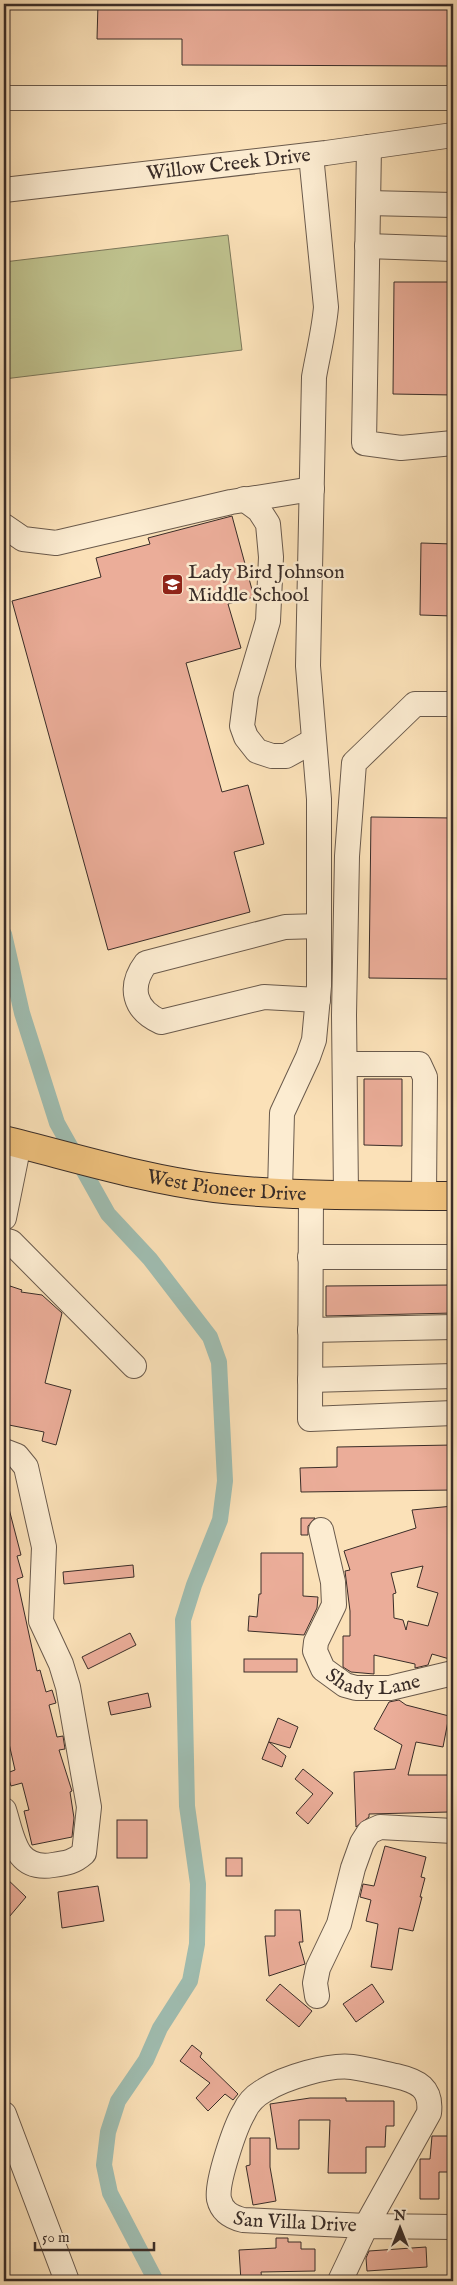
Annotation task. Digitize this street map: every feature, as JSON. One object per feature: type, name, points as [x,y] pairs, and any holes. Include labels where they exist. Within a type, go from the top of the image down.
[{"type":"main road","name":"West Pioneer Drive","points":[[11,1142],[132,1172],[215,1188],[280,1192],[453,1196]]},
{"type":"street","points":[[4,98],[453,98]]},
{"type":"street","name":"Willow Creek Drive","points":[[7,189],[310,155],[453,135]]},
{"type":"street","points":[[369,147],[364,443],[401,448],[453,443]]},
{"type":"street","points":[[280,1192],[282,1114],[314,1040],[318,1000],[319,799],[308,666],[314,378],[324,329],[326,307],[310,155]]},
{"type":"street","points":[[368,203],[453,205]]},
{"type":"street","points":[[367,246],[453,250]]},
{"type":"street","points":[[4,526],[23,539],[56,543],[244,499],[312,489]]},
{"type":"street","points":[[244,499],[259,510],[268,524],[271,557],[268,621],[246,696],[242,726],[246,737],[257,751],[272,756],[286,756],[313,741]]},
{"type":"street","points":[[346,1194],[347,856],[354,763],[415,704],[453,704]]},
{"type":"street","points":[[318,1000],[264,997],[161,1022],[148,1016],[138,1004],[135,991],[137,974],[146,963],[285,927],[319,926]]},
{"type":"street","points":[[345,1064],[418,1064],[425,1077],[424,1195]]},
{"type":"street","points":[[5,1205],[11,1142]]},
{"type":"street","points":[[311,1193],[310,1419],[453,1413]]},
{"type":"street","points":[[4,1240],[11,1242],[134,1366]]},
{"type":"street","points":[[310,1257],[453,1257]]},
{"type":"street","points":[[310,1330],[453,1327]]},
{"type":"street","points":[[310,1380],[453,1376]]},
{"type":"street","points":[[4,1450],[17,1456],[26,1467],[44,1547],[41,1621],[61,1664],[68,1687],[89,1807],[84,1853],[74,1862],[65,1864],[40,1867],[26,1862],[18,1853],[4,1810]]},
{"type":"street","name":"Shady Lane","points":[[321,1530],[333,1582],[334,1605],[316,1642],[315,1651],[323,1669],[345,1685],[356,1688],[390,1688],[453,1673]]},
{"type":"street","points":[[318,1996],[316,1983],[322,1957],[339,1924],[353,1868],[362,1843],[369,1832],[380,1827],[453,1831]]},
{"type":"street","name":"San Villa Drive","points":[[366,2226],[429,2113],[430,2102],[427,2092],[415,2080],[351,2066],[333,2067],[281,2082],[254,2098],[243,2113],[219,2188],[219,2197],[226,2212],[232,2217],[243,2220],[366,2226],[453,2227]]},
{"type":"street","points":[[4,2114],[67,2281]]},
{"type":"street","points":[[340,2281],[366,2226]]},
{"type":"green space","points":[[228,235],[242,350],[4,379],[4,262]]},
{"type":"building","points":[[98,4],[453,4],[453,66],[182,65],[182,39],[97,39]]},
{"type":"building","points":[[394,282],[453,282],[453,395],[393,394]]},
{"type":"building","points":[[232,516],[254,597],[228,604],[241,648],[186,663],[222,792],[248,785],[264,844],[234,852],[250,912],[108,950],[12,601],[101,577],[96,558],[150,544],[148,538]]},
{"type":"building","points":[[421,543],[453,544],[453,616],[420,615]]},
{"type":"building","points":[[371,817],[453,818],[453,979],[369,978]]},
{"type":"building","points":[[364,1079],[402,1079],[402,1146],[364,1145]]},
{"type":"building","points":[[453,1285],[453,1313],[326,1316],[326,1286]]},
{"type":"building","points":[[10,1286],[22,1290],[21,1292],[42,1295],[62,1313],[45,1383],[71,1390],[56,1445],[42,1441],[44,1432],[4,1424],[4,1310]]},
{"type":"building","points":[[453,1445],[453,1490],[301,1492],[300,1468],[337,1467],[337,1447]]},
{"type":"building","points":[[8,1505],[21,1555],[17,1556],[23,1577],[17,1579],[37,1671],[40,1670],[46,1692],[52,1690],[56,1703],[49,1705],[57,1737],[63,1736],[65,1749],[59,1750],[72,1791],[70,1792],[74,1818],[72,1837],[32,1845],[24,1811],[29,1810],[22,1783],[11,1786],[7,1773],[15,1770],[8,1739],[4,1740],[4,1506]]},
{"type":"building","points":[[453,1506],[453,1660],[432,1654],[428,1665],[415,1668],[415,1664],[374,1655],[374,1674],[351,1672],[343,1667],[343,1636],[350,1636],[350,1611],[345,1571],[350,1570],[344,1551],[416,1528],[412,1510]],"holes":[[[423,1566],[417,1587],[438,1593],[428,1626],[408,1621],[406,1630],[403,1620],[394,1618],[393,1594],[396,1593],[391,1573]]]},
{"type":"building","points":[[301,1518],[315,1518],[308,1526],[308,1535],[301,1535]]},
{"type":"building","points":[[261,1553],[303,1553],[303,1596],[318,1597],[317,1608],[304,1635],[248,1631],[249,1616],[257,1617],[259,1594],[261,1594]]},
{"type":"building","points":[[133,1565],[134,1577],[64,1584],[63,1572]]},
{"type":"building","points":[[130,1633],[136,1645],[88,1669],[82,1657]]},
{"type":"building","points":[[244,1659],[297,1659],[297,1672],[244,1672]]},
{"type":"building","points":[[148,1693],[151,1707],[111,1715],[108,1702]]},
{"type":"building","points":[[399,1700],[406,1705],[449,1716],[443,1747],[416,1742],[408,1775],[449,1775],[449,1812],[369,1814],[369,1817],[356,1827],[354,1772],[395,1769],[402,1745],[374,1729],[389,1702]]},
{"type":"building","points":[[278,1718],[298,1727],[290,1748],[269,1742],[286,1756],[282,1767],[262,1759]]},
{"type":"building","points":[[303,1769],[333,1793],[308,1824],[296,1813],[313,1794],[295,1779]]},
{"type":"building","points":[[117,1820],[147,1820],[147,1858],[117,1858]]},
{"type":"building","points":[[385,1846],[426,1857],[421,1877],[425,1878],[420,1897],[422,1897],[413,1931],[399,1928],[392,1970],[371,1967],[378,1924],[366,1921],[371,1900],[360,1897],[363,1884],[374,1886]]},
{"type":"building","points":[[226,1858],[242,1858],[242,1876],[226,1876]]},
{"type":"building","points":[[4,1876],[26,1897],[4,1923]]},
{"type":"building","points":[[98,1886],[104,1921],[62,1928],[58,1892]]},
{"type":"building","points":[[275,1910],[300,1910],[303,1942],[299,1942],[305,1964],[269,1976],[265,1936],[275,1936]]},
{"type":"building","points":[[280,1984],[312,2011],[299,2027],[266,2000]]},
{"type":"building","points":[[372,1984],[384,2002],[356,2022],[343,2004]]},
{"type":"building","points":[[192,2045],[202,2053],[200,2057],[238,2094],[233,2100],[225,2094],[208,2111],[196,2098],[210,2083],[180,2061]]},
{"type":"building","points":[[310,2098],[346,2098],[346,2101],[394,2101],[394,2126],[386,2126],[385,2147],[366,2147],[366,2173],[328,2173],[330,2120],[299,2120],[299,2149],[277,2149],[270,2104]]},
{"type":"building","points":[[432,2136],[453,2136],[453,2172],[439,2172],[439,2199],[420,2199],[420,2159],[430,2159]]},
{"type":"building","points":[[250,2138],[270,2138],[270,2167],[276,2201],[253,2205],[246,2166],[250,2165]]},
{"type":"building","points":[[276,2238],[288,2238],[288,2242],[301,2242],[301,2249],[315,2249],[315,2271],[261,2272],[262,2281],[241,2281],[239,2250],[276,2248]]},
{"type":"building","points":[[426,2247],[427,2267],[367,2271],[366,2258],[369,2251]]},
{"type":"waterway","points":[[4,934],[22,1013],[57,1123],[108,1214],[150,1259],[210,1337],[219,1362],[225,1481],[220,1520],[194,1585],[183,1620],[187,1806],[198,1884],[197,1944],[190,1981],[160,2028],[146,2060],[118,2101],[108,2132],[104,2165],[110,2193],[156,2281]]},
{"type":"place","name":"Lady Bird Johnson Middle School","points":[[172,584]]}]
